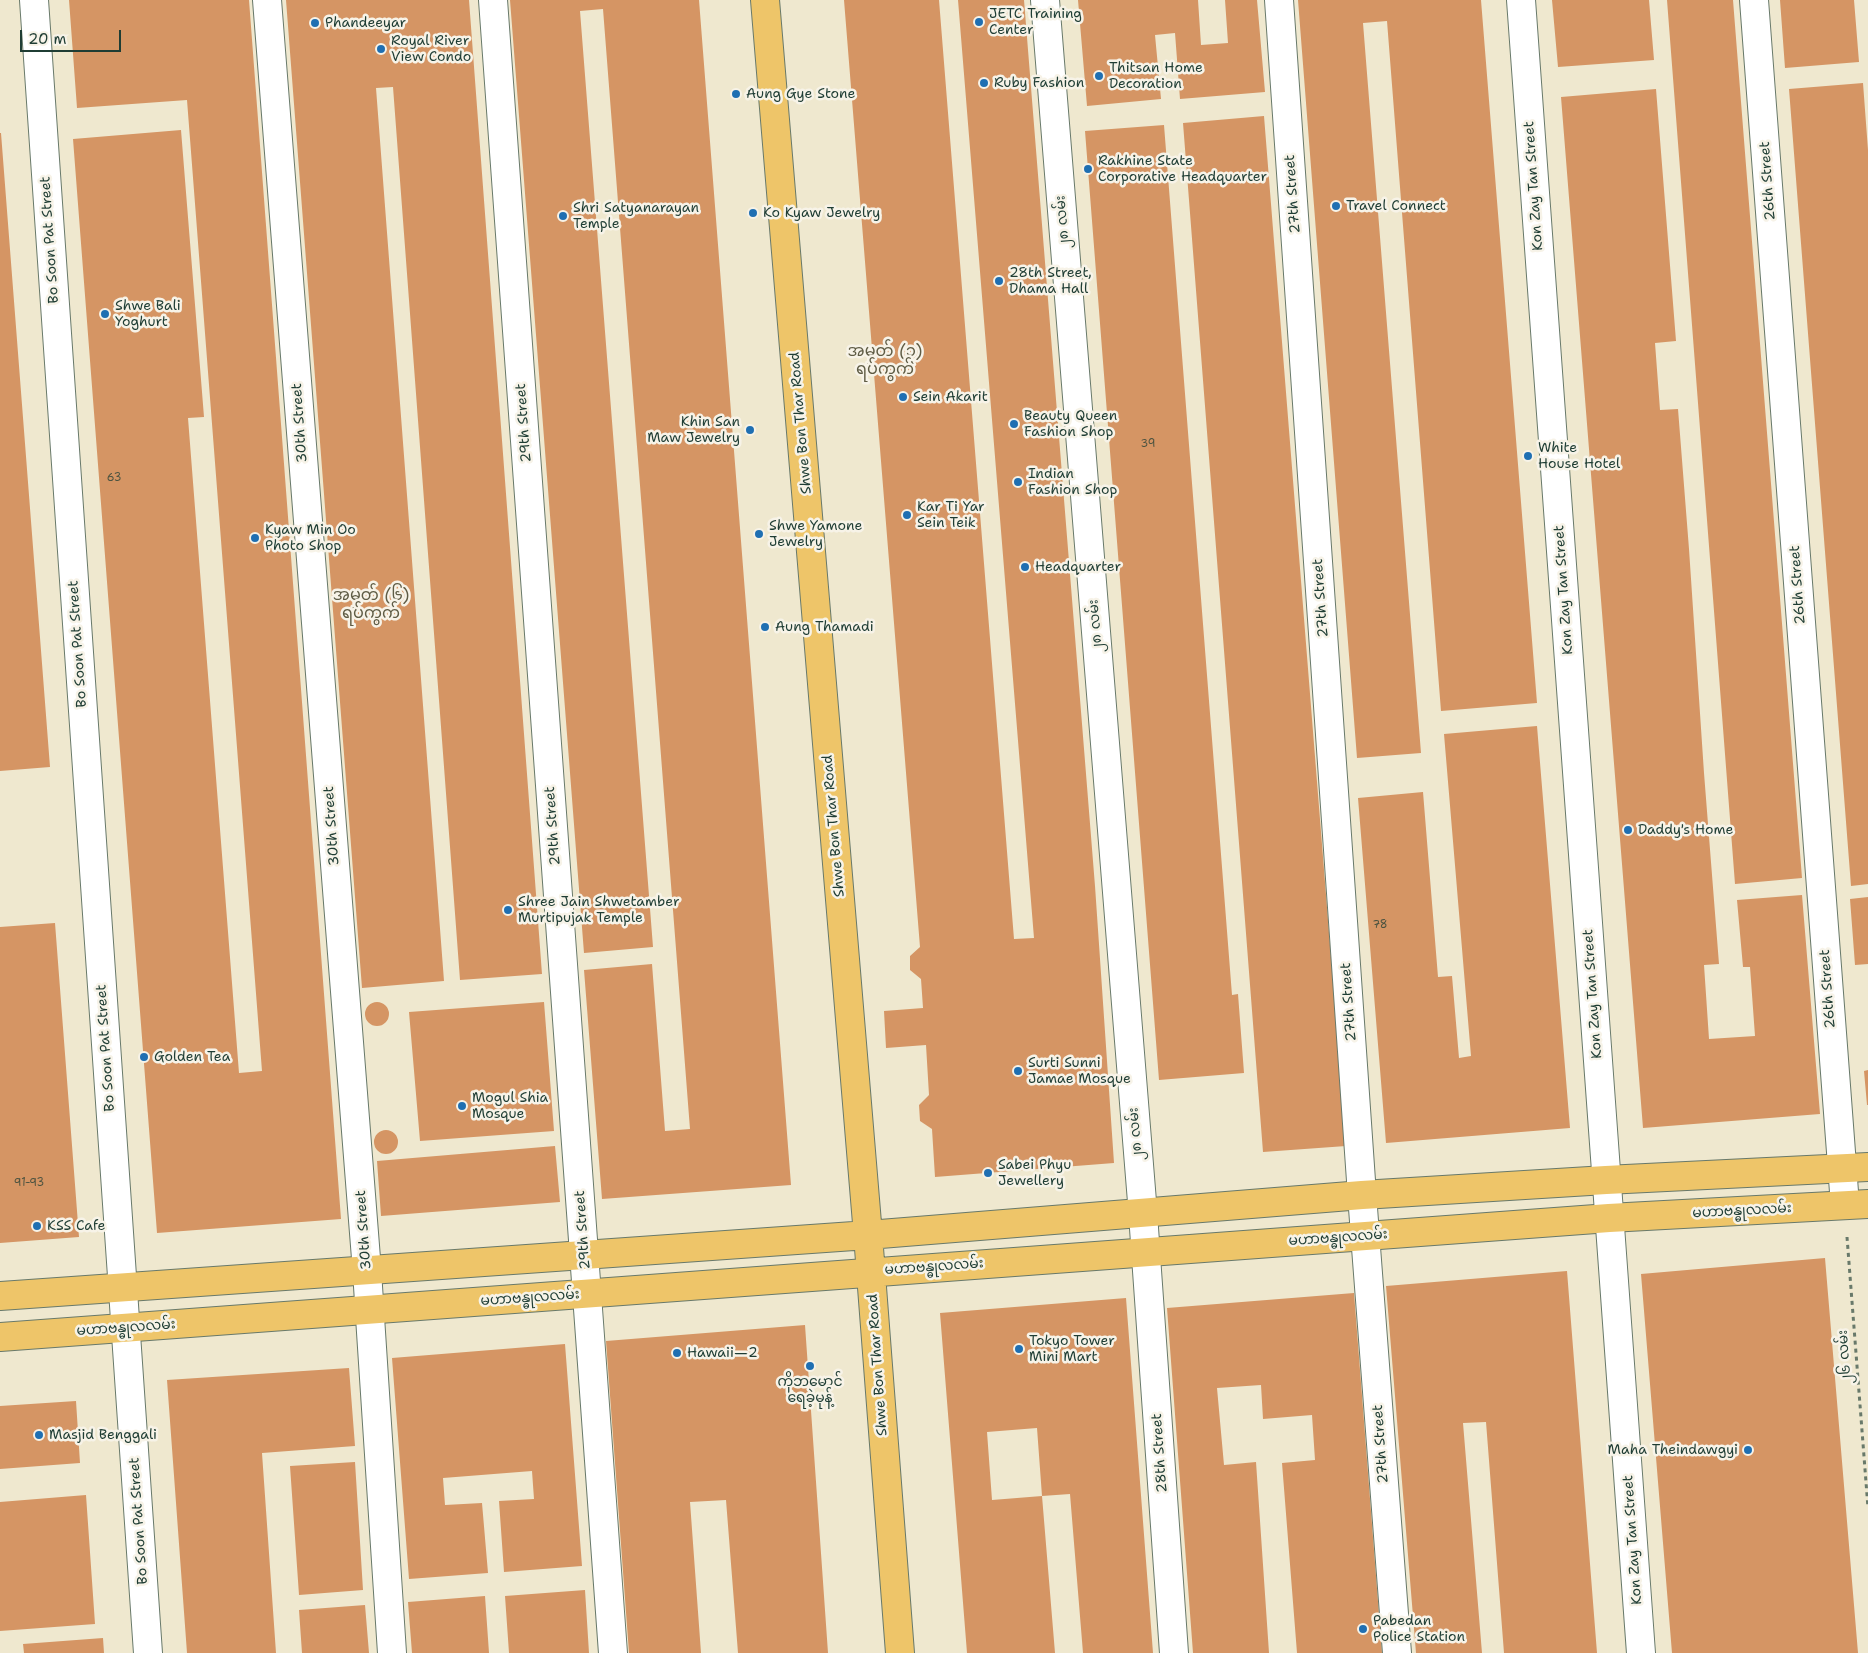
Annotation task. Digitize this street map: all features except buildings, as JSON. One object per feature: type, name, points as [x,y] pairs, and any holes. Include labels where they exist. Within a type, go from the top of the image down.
[{"type":"main road","name":"Shwe Bon Thar Road","points":[[765,0],[868,1235],[900,1653]]},
{"type":"main road","points":[[0,1296],[868,1235],[1362,1195],[1606,1180],[1868,1168]]},
{"type":"main road","name":"မဟာဗန္ဓုလလမ်း","points":[[0,1337],[1609,1218],[1856,1205]]},
{"type":"street","name":"Bo Soon Pat Street","points":[[34,0],[148,1653]]},
{"type":"street","name":"30th Street","points":[[267,0],[367,1270],[392,1653]]},
{"type":"street","name":"29th Street","points":[[494,0],[613,1653]]},
{"type":"street","name":"၂၈ လမ်း","points":[[1045,0],[1145,1252]]},
{"type":"street","name":"27th Street","points":[[1280,0],[1362,1195],[1397,1653]]},
{"type":"street","name":"Kon Zay Tan Street","points":[[1521,0],[1641,1653]]},
{"type":"street","name":"26th Street","points":[[1754,0],[1841,1169],[1856,1205]]},
{"type":"street","name":"28th Street","points":[[1145,1252],[1174,1653]]},
{"type":"path","name":"၂၆ လမ်း","points":[[1856,1205],[1868,1508]]},
{"type":"place","name":"JETC Training Center","points":[[979,22]]},
{"type":"place","name":"Phandeeyar","points":[[315,23]]},
{"type":"place","name":"Royal River View Condo","points":[[381,49]]},
{"type":"place","name":"Thitsan Home Decoration","points":[[1099,76]]},
{"type":"place","name":"Ruby Fashion","points":[[984,83]]},
{"type":"place","name":"Aung Gye Stone","points":[[736,94]]},
{"type":"place","name":"Rakhine State Corporative Headquarter","points":[[1088,169]]},
{"type":"place","name":"Travel Connect","points":[[1336,206]]},
{"type":"place","name":"Ko Kyaw Jewelry","points":[[753,213]]},
{"type":"place","name":"Shri Satyanarayan Temple","points":[[563,216]]},
{"type":"place","name":"28th Street, Dhama Hall","points":[[999,281]]},
{"type":"place","name":"Shwe Bali Yoghurt","points":[[105,314]]},
{"type":"place","name":"Sein Akarit","points":[[903,397]]},
{"type":"place","name":"Beauty Queen Fashion Shop","points":[[1014,424]]},
{"type":"place","name":"Khin San Maw Jewelry","points":[[750,430]]},
{"type":"place","name":"White House Hotel","points":[[1528,456]]},
{"type":"place","name":"Indian Fashion Shop","points":[[1018,482]]},
{"type":"place","name":"Kar Ti Yar Sein Teik","points":[[907,515]]},
{"type":"place","name":"Shwe Yamone Jewelry","points":[[759,534]]},
{"type":"place","name":"Kyaw Min Oo Photo Shop","points":[[255,538]]},
{"type":"place","name":"Headquarter","points":[[1025,567]]},
{"type":"place","name":"Aung Thamadi","points":[[765,627]]},
{"type":"place","name":"Daddy's Home","points":[[1628,830]]},
{"type":"place","name":"Shree Jain Shwetamber Murtipujak Temple","points":[[508,910]]},
{"type":"place","name":"Golden Tea","points":[[144,1057]]},
{"type":"place","name":"Surti Sunni Jamae Mosque","points":[[1018,1071]]},
{"type":"place","name":"Mogul Shia Mosque","points":[[462,1106]]},
{"type":"place","name":"Sabei Phyu Jewellery","points":[[988,1173]]},
{"type":"place","name":"KSS Cafe","points":[[37,1226]]},
{"type":"place","name":"Tokyo Tower Mini Mart","points":[[1019,1349]]},
{"type":"place","name":"Hawaii—2","points":[[677,1353]]},
{"type":"place","name":"ကိုဘမောင် ရေခဲ့မုန့်","points":[[810,1366]]},
{"type":"place","name":"Masjid Benggali","points":[[39,1435]]},
{"type":"place","name":"Maha Theindawgyi","points":[[1748,1450]]},
{"type":"place","name":"Pabedan Police Station","points":[[1363,1629]]},
{"type":"district","name":"အမှတ် (၃) ရပ်ကွက်","points":[[885,361]]},
{"type":"district","name":"အမှတ် (၆) ရပ်ကွက်","points":[[371,605]]}]
